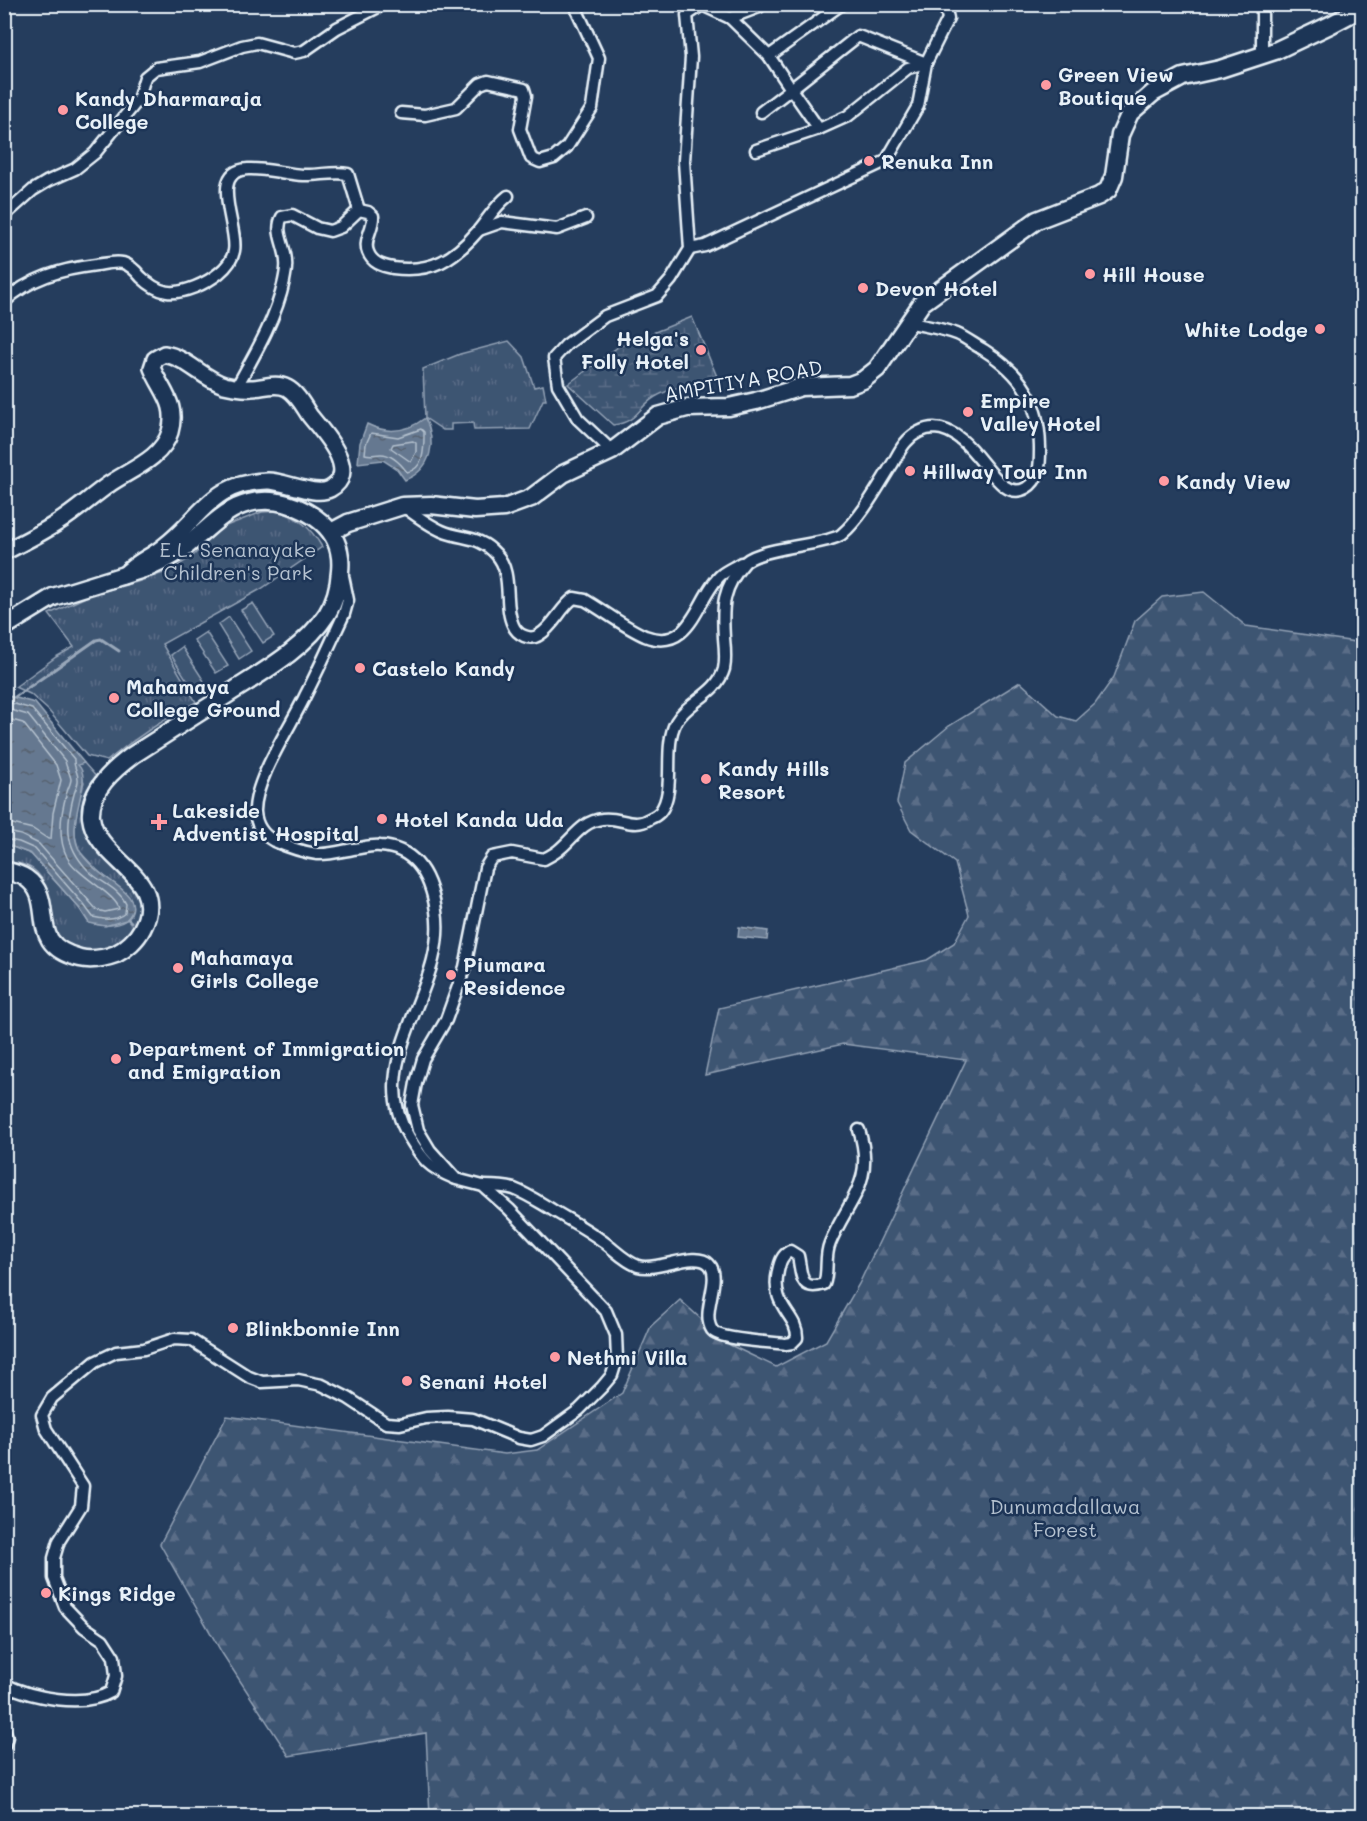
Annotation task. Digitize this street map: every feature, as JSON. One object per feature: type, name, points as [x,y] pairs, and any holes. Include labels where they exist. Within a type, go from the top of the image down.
[{"type":"main road","name":"AMPITIYA ROAD","points":[[331,532],[378,512],[402,506],[431,505],[475,510],[504,508],[531,498],[563,474],[612,451],[658,416],[687,408],[729,407],[801,387],[850,385],[863,380],[877,369],[922,303],[1037,220],[1099,196],[1108,190],[1114,176],[1120,135],[1130,113],[1153,93],[1183,77],[1262,55],[1362,8]]},
{"type":"main road","points":[[4,552],[57,523],[163,447],[170,432],[172,412],[170,399],[152,368],[155,359],[164,354],[174,355],[221,384],[236,388],[276,385],[288,388],[335,448],[341,462],[339,480],[331,488],[319,491],[268,481],[241,485],[219,493],[207,502],[165,546],[135,564],[123,576]]},
{"type":"main road","points":[[4,627],[53,597],[165,561],[195,540],[222,515],[249,503],[270,501],[297,507],[321,522],[331,532],[340,553],[338,592],[328,613],[314,631],[276,664],[132,755],[113,770],[104,781],[93,802],[91,817],[96,832],[101,842],[139,880],[148,900],[146,922],[133,941],[119,952],[102,959],[83,959],[60,950],[46,936],[41,904],[35,889],[26,878],[4,870]]},
{"type":"street","points":[[4,216],[33,190],[75,169],[95,153],[138,100],[145,77],[156,68],[200,62],[242,46],[257,44],[294,53],[304,51],[336,28],[384,4]]},
{"type":"street","points":[[400,113],[425,115],[456,108],[480,84],[488,81],[519,87],[524,89],[526,96],[520,129],[531,158],[540,162],[554,158],[567,147],[592,108],[599,58],[574,4]]},
{"type":"street","points":[[730,18],[759,7],[761,4]]},
{"type":"street","points":[[769,56],[842,4]]},
{"type":"street","points":[[690,249],[705,246],[886,161],[918,106],[926,63],[948,19],[945,4]]},
{"type":"street","points":[[1262,4],[1262,55]]},
{"type":"street","points":[[612,451],[578,419],[558,385],[554,358],[566,345],[605,316],[657,296],[671,280],[690,249],[684,161],[691,57],[687,15],[702,5],[730,18],[769,56],[819,129]]},
{"type":"street","points":[[761,112],[858,36],[926,63]]},
{"type":"street","points":[[756,150],[819,129],[848,116],[908,68],[926,63]]},
{"type":"street","points":[[4,302],[14,293],[39,279],[69,268],[110,263],[123,263],[135,270],[158,291],[182,292],[197,287],[224,268],[234,250],[234,231],[227,196],[227,182],[236,172],[242,170],[303,175],[348,174],[359,210]]},
{"type":"street","points":[[359,210],[373,216],[374,223],[366,244],[373,261],[396,268],[441,264],[454,257],[508,196]]},
{"type":"street","points":[[236,388],[261,343],[281,291],[286,262],[279,233],[282,217],[292,215],[317,228],[330,231],[341,226],[359,210]]},
{"type":"street","points":[[479,230],[502,222],[557,229],[586,218]]},
{"type":"street","points":[[402,506],[426,523],[443,531],[483,542],[498,556],[505,572],[512,624],[519,633],[529,638],[539,636],[566,603],[574,598],[585,600],[646,636],[663,639],[678,634],[691,623],[721,575],[766,552],[809,545],[841,536],[873,495],[906,442],[926,429],[936,428],[950,432],[961,439],[970,446],[1000,485],[1008,490],[1018,491],[1028,487],[1036,479],[1039,470],[1040,429],[1029,393],[1017,376],[991,355],[960,335],[907,322]]},
{"type":"street","points":[[456,1179],[430,1150],[418,1130],[412,1106],[423,1059],[446,1020],[465,967],[485,868],[492,857],[512,853],[544,859],[560,850],[584,825],[603,818],[642,824],[659,813],[666,797],[670,742],[675,723],[688,707],[711,690],[724,670],[722,608],[729,585],[747,560]]},
{"type":"street","points":[[340,567],[348,600],[344,614],[305,697],[261,781],[255,813],[266,837],[289,848],[319,854],[379,846],[398,849],[415,858],[425,872],[434,896],[439,925],[426,981],[396,1065],[393,1089],[396,1109],[405,1131],[419,1154],[435,1171],[456,1179],[483,1186],[500,1186],[526,1194],[600,1239],[630,1262],[640,1266],[654,1268],[689,1259],[701,1259],[710,1264],[714,1274],[708,1323],[713,1332],[725,1338],[786,1344],[792,1343],[797,1338],[798,1330],[777,1298],[776,1285],[781,1262],[784,1254],[790,1251],[795,1252],[798,1256],[803,1281],[807,1286],[813,1288],[824,1284],[830,1242],[856,1194],[864,1169],[866,1155],[859,1130]]},
{"type":"street","points":[[4,1684],[48,1698],[101,1698],[111,1692],[116,1676],[114,1657],[103,1640],[84,1627],[65,1607],[54,1578],[54,1558],[59,1541],[81,1506],[83,1486],[46,1429],[42,1415],[52,1398],[95,1362],[105,1357],[116,1352],[144,1348],[174,1339],[191,1340],[249,1377],[262,1382],[298,1380],[316,1383],[348,1398],[386,1423],[400,1424],[448,1417],[473,1419],[519,1438],[531,1440],[543,1436],[579,1410],[602,1387],[612,1376],[617,1359],[616,1335],[606,1311],[509,1209],[483,1186]]},
{"type":"street","points":[[4,1729],[7,1737],[4,1746]]},
{"type":"green space","points":[[692,317],[718,379],[686,385],[662,393],[649,401],[633,418],[613,425],[568,384],[618,347]]},
{"type":"green space","points":[[509,341],[524,357],[534,387],[543,385],[546,400],[543,400],[530,429],[474,430],[473,423],[451,424],[451,430],[443,430],[425,418],[423,369],[460,354]]},
{"type":"green space","name":"E.L. Senanayake Children's Park","points":[[277,511],[303,524],[322,547],[261,589],[162,644],[196,702],[150,729],[107,761],[87,756],[48,710],[30,694],[15,687],[56,657],[74,647],[49,614],[90,595],[172,570],[194,555],[218,529],[262,512]]},
{"type":"green space","name":"Dunumadallawa Forest","points":[[1204,592],[1246,626],[1362,643],[1362,1816],[430,1816],[426,1733],[289,1756],[222,1653],[160,1544],[227,1416],[505,1454],[537,1450],[622,1393],[651,1326],[680,1300],[730,1345],[776,1367],[826,1341],[859,1284],[966,1060],[843,1044],[705,1075],[719,1008],[927,960],[954,943],[969,915],[955,863],[911,830],[897,803],[905,763],[949,726],[1020,682],[1058,716],[1076,721],[1095,704],[1114,677],[1135,621],[1162,597]]},
{"type":"green space","points":[[253,603],[274,636],[263,643],[241,610]]},
{"type":"green space","points":[[229,617],[251,651],[239,659],[218,625]]},
{"type":"green space","points":[[206,632],[228,666],[216,673],[194,640]]},
{"type":"green space","points":[[182,647],[204,681],[192,688],[171,655]]},
{"type":"green space","points":[[84,763],[99,780],[85,815],[88,836],[100,853],[132,882],[144,908],[137,927],[116,946],[95,954],[64,948],[54,929],[48,894],[42,878],[31,868],[5,862],[5,844],[31,854],[80,909],[89,923],[116,924],[131,916],[108,879],[79,851],[75,836],[75,816],[84,782],[77,764]]},
{"type":"water","points":[[425,418],[431,436],[430,454],[421,469],[414,475],[405,480],[397,469],[383,460],[358,463],[360,443],[367,424],[382,429],[397,430],[418,423]]},
{"type":"water","points":[[5,695],[35,703],[84,763],[78,765],[83,781],[76,817],[76,842],[81,853],[90,863],[131,899],[133,906],[126,920],[105,926],[89,923],[80,909],[31,854],[5,844]]},
{"type":"water","points":[[739,927],[768,931],[767,940],[738,937]]},
{"type":"waterway","points":[[15,697],[96,640],[101,639],[119,651]]},
{"type":"waterway","points":[[128,919],[131,922]]},
{"type":"place","name":"Green View Boutique","points":[[1046,85]]},
{"type":"place","name":"Kandy Dharmaraja College","points":[[63,110]]},
{"type":"place","name":"Renuka Inn","points":[[869,161]]},
{"type":"place","name":"Hill House","points":[[1090,274]]},
{"type":"place","name":"Devon Hotel","points":[[863,288]]},
{"type":"place","name":"White Lodge","points":[[1320,329]]},
{"type":"place","name":"Helga's Folly Hotel","points":[[701,350]]},
{"type":"place","name":"Empire Valley Hotel","points":[[968,412]]},
{"type":"place","name":"Hillway Tour Inn","points":[[910,471]]},
{"type":"place","name":"Kandy View","points":[[1164,481]]},
{"type":"place","name":"Castelo Kandy","points":[[360,668]]},
{"type":"place","name":"Mahamaya College Ground","points":[[114,698]]},
{"type":"place","name":"Kandy Hills Resort","points":[[706,779]]},
{"type":"place","name":"Hotel Kanda Uda","points":[[382,819]]},
{"type":"place","name":"Lakeside Adventist Hospital","points":[[159,822]]},
{"type":"place","name":"Mahamaya Girls College","points":[[178,968]]},
{"type":"place","name":"Piumara Residence","points":[[451,975]]},
{"type":"place","name":"Department of Immigration and Emigration","points":[[116,1059]]},
{"type":"place","name":"Blinkbonnie Inn","points":[[233,1328]]},
{"type":"place","name":"Nethmi Villa","points":[[555,1357]]},
{"type":"place","name":"Senani Hotel","points":[[407,1381]]},
{"type":"place","name":"Kings Ridge","points":[[46,1593]]}]
